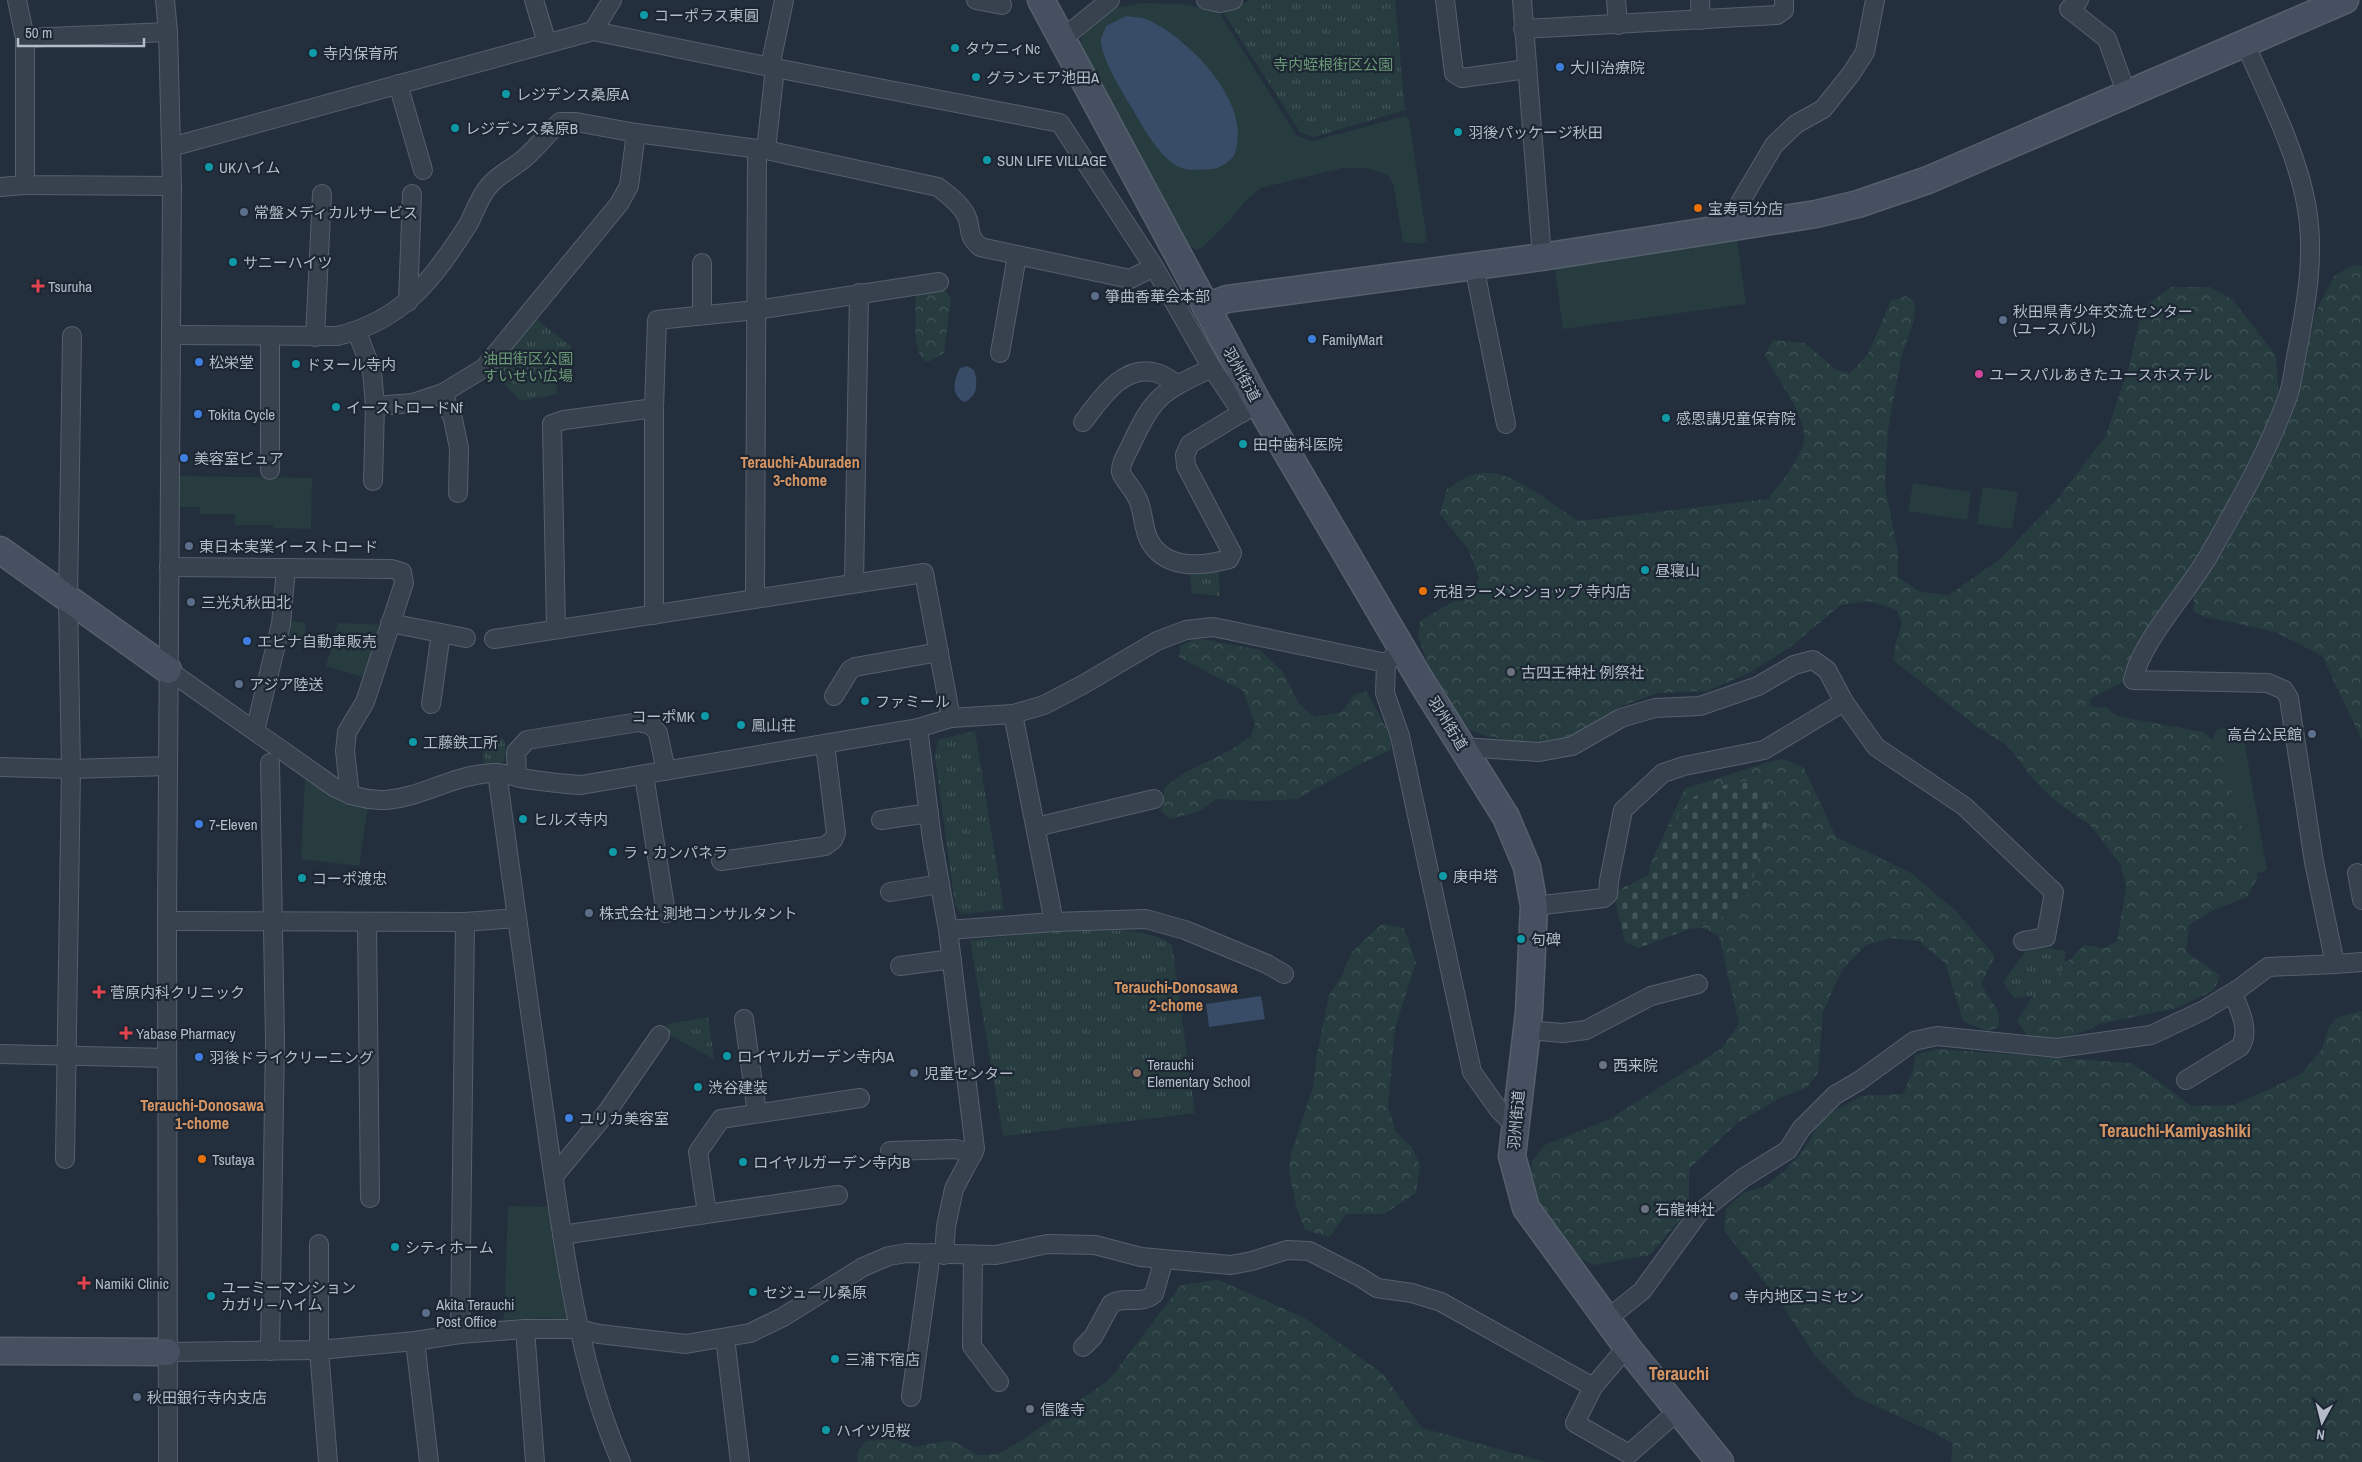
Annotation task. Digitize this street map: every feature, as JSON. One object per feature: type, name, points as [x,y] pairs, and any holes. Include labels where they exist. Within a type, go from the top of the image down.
[{"type":"street","points":[[18,0],[25,38],[25,185]]},
{"type":"street","points":[[165,0],[168,32],[172,186],[167,921],[168,1462]]},
{"type":"street","points":[[534,0],[547,43]]},
{"type":"street","points":[[594,30],[612,0]]},
{"type":"street","points":[[755,598],[756,310],[761,150],[772,68],[784,0]]},
{"type":"street","points":[[976,0],[1002,5]]},
{"type":"street","name":"羽州街道","points":[[1042,0],[1206,307],[1250,408],[1394,656],[1463,747],[1506,817],[1527,867],[1534,906],[1527,1030],[1514,1125],[1512,1156],[1526,1208],[1627,1347],[1720,1462]]},
{"type":"street","points":[[1062,39],[1110,0]]},
{"type":"street","points":[[1206,0],[1220,3],[1233,0]]},
{"type":"street","points":[[1445,0],[1454,73],[1462,78],[1527,69]]},
{"type":"street","points":[[1522,0],[1542,257]]},
{"type":"street","points":[[1616,0],[1618,25]]},
{"type":"street","points":[[1700,0],[1701,20]]},
{"type":"street","points":[[1523,29],[1777,16],[1784,10],[1784,0]]},
{"type":"street","points":[[1725,228],[1774,145],[1796,124],[1823,109],[1851,74],[1865,52],[1875,0]]},
{"type":"street","points":[[2080,0],[2069,8],[2106,39],[2127,95]]},
{"type":"street","points":[[1206,307],[1227,299],[1542,257],[1816,214],[1858,204],[1928,180],[2345,0]]},
{"type":"street","points":[[171,148],[594,30],[772,68],[1060,123],[1154,267],[1212,368],[1250,408],[1190,444],[1185,456],[1186,466],[1232,553],[1229,559],[1212,564],[1185,566],[1155,549],[1148,537],[1139,499],[1121,472],[1123,462],[1144,416],[1162,394],[1212,368]]},
{"type":"street","points":[[25,38],[168,32]]},
{"type":"street","points":[[2245,43],[2292,156],[2307,209],[2310,271],[2305,312],[2288,395],[2248,485],[2205,562],[2135,667],[2132,680],[2268,683],[2284,690],[2289,698],[2314,862],[2334,964]]},
{"type":"street","points":[[398,84],[423,170]]},
{"type":"street","points":[[171,335],[337,336],[357,332],[391,316],[426,285],[449,254],[488,187],[505,171],[528,156],[560,122],[576,122],[636,133],[761,150],[938,187],[957,202],[967,216],[971,239],[980,247],[1130,279],[1154,267]]},
{"type":"street","points":[[375,406],[413,403],[443,392],[484,368],[620,204],[629,186],[636,133]]},
{"type":"street","points":[[0,186],[172,186]]},
{"type":"street","points":[[315,337],[322,194]]},
{"type":"street","points":[[408,302],[412,194]]},
{"type":"street","points":[[1000,353],[1017,256]]},
{"type":"street","points":[[702,263],[702,315]]},
{"type":"street","points":[[1474,266],[1506,424]]},
{"type":"street","points":[[654,615],[654,408],[657,320],[756,310],[940,282]]},
{"type":"street","points":[[854,583],[859,293]]},
{"type":"street","points":[[357,332],[372,371],[375,406],[373,481]]},
{"type":"street","points":[[65,1159],[71,769],[68,600],[72,336]]},
{"type":"street","points":[[270,336],[270,470]]},
{"type":"street","points":[[1083,422],[1109,389],[1134,371],[1156,372],[1178,384]]},
{"type":"street","points":[[443,392],[453,420],[459,448],[458,493]]},
{"type":"street","points":[[556,629],[552,424],[564,420],[654,408]]},
{"type":"street","points":[[0,550],[68,600],[350,795],[370,801],[399,799],[467,777],[497,773],[556,784],[581,785],[918,728],[951,718],[1013,714],[1061,697],[1157,641],[1186,630],[1213,628],[1394,656],[1385,693],[1400,736],[1472,1072],[1499,1110],[1514,1125]]},
{"type":"street","points":[[169,567],[392,569],[402,572],[404,583],[365,702],[347,732],[345,751],[350,795]]},
{"type":"street","points":[[256,731],[281,624],[286,569]]},
{"type":"street","points":[[494,639],[924,573],[951,718]]},
{"type":"street","points":[[390,623],[466,638]]},
{"type":"street","points":[[431,704],[441,633]]},
{"type":"street","points":[[834,696],[850,670],[855,667],[938,652]]},
{"type":"street","points":[[1463,747],[1539,752],[1572,746],[1621,718],[1655,708],[1700,706],[1758,686],[1794,665],[1813,660],[1827,670],[1844,702],[1876,747],[1964,806],[2054,892],[2046,937],[2023,941]]},
{"type":"street","points":[[1534,906],[1604,898],[1608,894],[1608,881],[1623,810],[1663,773],[1684,766],[1764,750],[1844,702]]},
{"type":"street","points":[[1013,714],[1054,922]]},
{"type":"street","points":[[518,777],[516,752],[527,740],[639,722],[651,725],[658,733],[666,771]]},
{"type":"street","points":[[911,1397],[937,1254],[946,1226],[954,1189],[975,1149],[974,1126],[952,959],[918,728]]},
{"type":"street","points":[[721,861],[825,846],[833,840],[836,833],[824,744]]},
{"type":"street","points":[[270,763],[275,1040],[270,1351]]},
{"type":"street","points":[[0,767],[71,769],[168,766]]},
{"type":"street","points":[[497,773],[562,1235],[579,1330],[607,1429],[621,1462]]},
{"type":"street","points":[[644,775],[666,913]]},
{"type":"street","points":[[1036,827],[1154,800]]},
{"type":"street","points":[[881,820],[929,813]]},
{"type":"street","points":[[2357,873],[2362,900]]},
{"type":"street","points":[[890,892],[940,884]]},
{"type":"street","points":[[167,921],[465,922],[516,918]]},
{"type":"street","points":[[948,930],[1054,922],[1146,919],[1185,930],[1267,964],[1284,974]]},
{"type":"street","points":[[367,922],[370,1198]]},
{"type":"street","points":[[460,1334],[465,922]]},
{"type":"street","points":[[900,966],[952,959]]},
{"type":"street","points":[[1607,1319],[1642,1291],[1698,1214],[1743,1178],[1788,1150],[1801,1129],[1835,1095],[1859,1081],[1914,1041],[1937,1036],[2057,1048],[2151,1036],[2204,1010],[2232,993],[2268,967],[2362,962]]},
{"type":"street","points":[[1527,1030],[1563,1033],[1586,1030],[1651,996],[1698,984]]},
{"type":"street","points":[[2186,1080],[2240,1047],[2244,1041],[2242,1018],[2232,993]]},
{"type":"street","points":[[744,1019],[757,1114]]},
{"type":"street","points":[[554,1176],[606,1112],[660,1035]]},
{"type":"street","points":[[0,1054],[168,1058]]},
{"type":"street","points":[[707,1213],[698,1152],[721,1119],[860,1098]]},
{"type":"street","points":[[890,1151],[956,1149],[972,1154]]},
{"type":"street","points":[[562,1235],[838,1195]]},
{"type":"street","points":[[319,1244],[318,1350],[328,1462]]},
{"type":"street","points":[[0,1351],[167,1352],[318,1350],[415,1341],[460,1334],[525,1329],[579,1330],[686,1344],[750,1333],[783,1317],[864,1267],[880,1260],[907,1253],[996,1255],[1047,1244],[1086,1244],[1141,1257],[1231,1265],[1252,1261],[1287,1250],[1309,1250],[1377,1288],[1412,1293],[1441,1302],[1593,1387]]},
{"type":"street","points":[[973,1255],[972,1346],[999,1382]]},
{"type":"street","points":[[1083,1347],[1093,1336],[1111,1304],[1121,1300],[1142,1301],[1154,1294],[1164,1259]]},
{"type":"street","points":[[525,1329],[535,1462]]},
{"type":"street","points":[[725,1338],[740,1462]]},
{"type":"street","points":[[415,1341],[428,1462]]},
{"type":"street","points":[[1627,1347],[1593,1387],[1574,1423],[1629,1454],[1679,1410]]},
{"type":"green space","name":"寺内蛭根街区公園","points":[[1251,0],[1395,0],[1405,110],[1314,137],[1301,133],[1223,12]]},
{"type":"green space","points":[[1142,3],[1180,4],[1218,11],[1297,136],[1313,141],[1404,116],[1409,119],[1427,240],[1422,244],[1403,242],[1393,183],[1387,174],[1366,168],[1342,168],[1261,188],[1245,201],[1232,218],[1203,247],[1197,250],[1188,245],[1081,49],[1081,38],[1090,25],[1115,8]],"holes":[[[1147,19],[1186,44],[1161,151],[1141,124],[1119,84]]]},
{"type":"green space","points":[[1737,239],[1746,304],[1563,329],[1554,264]]},
{"type":"green space","points":[[2354,265],[2362,266],[2362,740],[2322,656],[2275,632],[2202,616],[2193,611],[2194,596],[2223,552],[2259,486],[2294,405],[2316,311],[2335,275]]},
{"type":"green space","points":[[2171,287],[2210,287],[2233,300],[2276,356],[2279,401],[2246,477],[2136,652],[2123,682],[2090,699],[2090,705],[2095,708],[2106,707],[2116,716],[2203,732],[2219,745],[2250,858],[2258,877],[2247,897],[2214,910],[2189,925],[2186,952],[2220,975],[2214,990],[2177,1008],[2099,1024],[2086,1031],[2063,1038],[2029,1038],[2017,1021],[2046,975],[2072,958],[2084,945],[2105,948],[2117,941],[2126,888],[2121,865],[2090,825],[2054,800],[2032,778],[2008,746],[1976,726],[1893,660],[1902,623],[1897,610],[1869,601],[1841,605],[1790,647],[1751,672],[1708,691],[1657,693],[1622,706],[1567,739],[1532,744],[1487,736],[1466,728],[1427,662],[1418,635],[1420,621],[1473,590],[1479,577],[1468,549],[1440,514],[1447,489],[1475,474],[1489,473],[1502,475],[1516,480],[1579,521],[1768,499],[1800,454],[1804,439],[1803,429],[1795,408],[1765,355],[1773,340],[1805,343],[1836,370],[1850,373],[1868,354],[1891,301],[1906,296],[1915,302],[1914,321],[1901,358],[1888,430],[1885,486],[1898,552],[1898,577],[1920,592],[1949,595],[2000,559],[2061,495],[2106,435],[2130,363],[2142,309]]},
{"type":"green space","points":[[937,289],[944,290],[951,298],[944,353],[930,361],[925,361],[916,340],[915,299],[916,294]]},
{"type":"green space","name":"油田街区公園 すいせい広場","points":[[533,317],[572,347],[557,368],[557,394],[520,401],[490,368]]},
{"type":"green space","points":[[180,476],[312,478],[311,529],[273,528],[273,525],[235,525],[235,514],[200,514],[200,507],[180,507]]},
{"type":"green space","points":[[1913,483],[1971,492],[1967,520],[1908,511]]},
{"type":"green space","points":[[1983,487],[2018,492],[2012,529],[1977,524]]},
{"type":"green space","points":[[1218,569],[1220,596],[1192,593],[1190,574]]},
{"type":"green space","points":[[291,621],[306,623],[303,644],[284,643]]},
{"type":"green space","points":[[338,623],[385,625],[367,678],[326,666]]},
{"type":"green space","points":[[1196,638],[1260,650],[1283,672],[1299,704],[1315,717],[1342,712],[1355,694],[1367,692],[1390,736],[1391,750],[1358,765],[1297,799],[1261,801],[1217,799],[1198,812],[1170,819],[1161,811],[1165,787],[1186,772],[1229,751],[1251,736],[1255,724],[1243,691],[1179,657],[1180,646]]},
{"type":"green space","points":[[2242,728],[2267,870],[2259,873],[2243,873],[2215,756],[2213,735],[2218,729]]},
{"type":"green space","points":[[975,731],[1004,910],[961,914],[955,905],[935,757],[938,740]]},
{"type":"green space","points":[[493,738],[504,739],[506,756],[501,766],[485,766],[481,742]]},
{"type":"green space","points":[[1783,759],[1804,768],[1836,837],[1911,873],[1956,911],[1995,956],[1981,984],[1999,1013],[1999,1027],[1987,1031],[1963,1021],[1945,963],[1919,941],[1890,938],[1866,945],[1842,970],[1823,1012],[1818,1073],[1807,1087],[1780,1098],[1737,1123],[1689,1169],[1689,1201],[1681,1218],[1650,1255],[1593,1265],[1578,1257],[1545,1222],[1529,1182],[1532,1161],[1545,1145],[1610,1119],[1722,1048],[1739,1024],[1719,936],[1703,928],[1669,929],[1646,896],[1650,865],[1685,788]]},
{"type":"green space","points":[[311,776],[356,805],[368,807],[359,866],[301,859],[305,778]]},
{"type":"green space","points":[[1752,780],[1765,791],[1770,812],[1749,893],[1730,914],[1638,948],[1625,942],[1615,901],[1617,891],[1652,873],[1671,828],[1685,806],[1694,797],[1702,792],[1727,784]]},
{"type":"green space","points":[[1382,924],[1404,928],[1416,963],[1395,1028],[1388,1107],[1396,1132],[1412,1147],[1420,1166],[1416,1193],[1384,1214],[1346,1214],[1330,1237],[1305,1230],[1296,1205],[1289,1171],[1291,1154],[1313,1087],[1317,1054],[1329,995],[1341,977],[1352,952]]},
{"type":"green space","points":[[1076,929],[1126,931],[1151,935],[1172,945],[1195,1113],[1003,1136],[970,940]]},
{"type":"green space","points":[[2030,945],[2066,951],[2064,967],[2043,994],[2014,998],[2003,982]]},
{"type":"green space","points":[[2362,1011],[2362,1462],[1951,1462],[1953,1444],[1935,1433],[1856,1397],[1815,1356],[1783,1306],[1724,1230],[1726,1208],[1745,1192],[1764,1187],[1786,1170],[1801,1153],[1825,1116],[1862,1096],[1903,1094],[1912,1073],[1916,1055],[1936,1049],[2131,1063],[2191,1106],[2234,1105],[2300,1075],[2322,1049],[2329,1026],[2339,1017]]},
{"type":"green space","points":[[708,1017],[714,1059],[668,1034],[667,1024]]},
{"type":"green space","points":[[508,1206],[553,1207],[569,1316],[565,1320],[546,1318],[504,1320]]},
{"type":"green space","points":[[1218,1280],[1303,1317],[1383,1374],[1422,1428],[1546,1462],[857,1462],[858,1451],[866,1441],[894,1439],[914,1447],[951,1440],[978,1455],[998,1454],[1019,1442],[1109,1380],[1181,1285]]},
{"type":"water","points":[[1126,16],[1146,19],[1164,29],[1181,41],[1214,75],[1226,94],[1235,114],[1238,134],[1235,153],[1225,164],[1214,169],[1194,170],[1181,168],[1164,156],[1146,132],[1124,95],[1102,49],[1101,39],[1106,26]]},
{"type":"water","points":[[967,366],[974,370],[976,389],[972,397],[964,402],[957,395],[954,386],[960,368]]},
{"type":"water","points":[[1261,996],[1265,1019],[1209,1027],[1206,1004]]},
{"type":"place","name":"コーポラス東圓","points":[[644,15]]},
{"type":"place","name":"タウニィNc","points":[[955,48]]},
{"type":"place","name":"寺内保育所","points":[[313,53]]},
{"type":"place","name":"大川治療院","points":[[1560,67]]},
{"type":"place","name":"グランモア池田A","points":[[976,77]]},
{"type":"place","name":"レジデンス桑原A","points":[[506,94]]},
{"type":"place","name":"レジデンス桑原B","points":[[455,128]]},
{"type":"place","name":"羽後パッケージ秋田","points":[[1458,132]]},
{"type":"place","name":"SUN LIFE VILLAGE","points":[[987,160]]},
{"type":"place","name":"UKハイム","points":[[209,167]]},
{"type":"place","name":"宝寿司分店","points":[[1698,208]]},
{"type":"place","name":"常盤メディカルサービス","points":[[244,212]]},
{"type":"place","name":"サニーハイツ","points":[[233,262]]},
{"type":"place","name":"Tsuruha","points":[[38,286]]},
{"type":"place","name":"箏曲香華会本部","points":[[1095,296]]},
{"type":"place","name":"秋田県青少年交流センター (ユースパル)","points":[[2003,320]]},
{"type":"place","name":"FamilyMart","points":[[1312,339]]},
{"type":"place","name":"松栄堂","points":[[199,362]]},
{"type":"place","name":"ドヌール寺内","points":[[296,364]]},
{"type":"place","name":"ユースパルあきたユースホステル","points":[[1979,374]]},
{"type":"place","name":"イーストロードNf","points":[[336,407]]},
{"type":"place","name":"Tokita Cycle","points":[[198,414]]},
{"type":"place","name":"感恩講児童保育院","points":[[1666,418]]},
{"type":"place","name":"田中歯科医院","points":[[1243,444]]},
{"type":"place","name":"美容室ピュア","points":[[184,458]]},
{"type":"place","name":"東日本実業イーストロード","points":[[189,546]]},
{"type":"place","name":"昼寝山","points":[[1645,570]]},
{"type":"place","name":"元祖ラーメンショップ 寺内店","points":[[1423,591]]},
{"type":"place","name":"三光丸秋田北","points":[[191,602]]},
{"type":"place","name":"エビナ自動車販売","points":[[247,641]]},
{"type":"place","name":"古四王神社 例祭社","points":[[1511,672]]},
{"type":"place","name":"アジア陸送","points":[[239,684]]},
{"type":"place","name":"ファミール","points":[[865,701]]},
{"type":"place","name":"コーポMK","points":[[705,716]]},
{"type":"place","name":"鳳山荘","points":[[741,725]]},
{"type":"place","name":"高台公民館","points":[[2312,734]]},
{"type":"place","name":"工藤鉄工所","points":[[413,742]]},
{"type":"place","name":"ヒルズ寺内","points":[[523,819]]},
{"type":"place","name":"7-Eleven","points":[[199,824]]},
{"type":"place","name":"ラ・カンパネラ","points":[[613,852]]},
{"type":"place","name":"庚申塔","points":[[1443,876]]},
{"type":"place","name":"コーポ渡忠","points":[[302,878]]},
{"type":"place","name":"株式会社 測地コンサルタント","points":[[589,913]]},
{"type":"place","name":"句碑","points":[[1521,939]]},
{"type":"place","name":"菅原内科クリニック","points":[[99,992]]},
{"type":"place","name":"Yabase Pharmacy","points":[[126,1033]]},
{"type":"place","name":"ロイヤルガーデン寺内A","points":[[727,1056]]},
{"type":"place","name":"羽後ドライクリーニング","points":[[199,1057]]},
{"type":"place","name":"西来院","points":[[1603,1065]]},
{"type":"place","name":"児童センター","points":[[914,1073]]},
{"type":"place","name":"Terauchi Elementary School","points":[[1137,1073]]},
{"type":"place","name":"渋谷建装","points":[[698,1087]]},
{"type":"place","name":"ユリカ美容室","points":[[569,1118]]},
{"type":"place","name":"Tsutaya","points":[[202,1159]]},
{"type":"place","name":"ロイヤルガーデン寺内B","points":[[743,1162]]},
{"type":"place","name":"石龍神社","points":[[1645,1209]]},
{"type":"place","name":"シティホーム","points":[[395,1247]]},
{"type":"place","name":"Namiki Clinic","points":[[84,1283]]},
{"type":"place","name":"セジュール桑原","points":[[753,1292]]},
{"type":"place","name":"ユーミーマンション カガリ―ハイム","points":[[211,1296]]},
{"type":"place","name":"寺内地区コミセン","points":[[1734,1296]]},
{"type":"place","name":"Akita Terauchi Post Office","points":[[426,1313]]},
{"type":"place","name":"三浦下宿店","points":[[835,1359]]},
{"type":"place","name":"秋田銀行寺内支店","points":[[137,1397]]},
{"type":"place","name":"信隆寺","points":[[1030,1409]]},
{"type":"place","name":"ハイツ児桜","points":[[826,1430]]},
{"type":"district","name":"Terauchi-Aburaden 3-chome","points":[[800,471]]},
{"type":"district","name":"Terauchi-Donosawa 2-chome","points":[[1176,996]]},
{"type":"district","name":"Terauchi-Donosawa 1-chome","points":[[202,1114]]},
{"type":"district","name":"Terauchi-Kamiyashiki","points":[[2175,1130]]},
{"type":"district","name":"Terauchi","points":[[1679,1373]]}]
